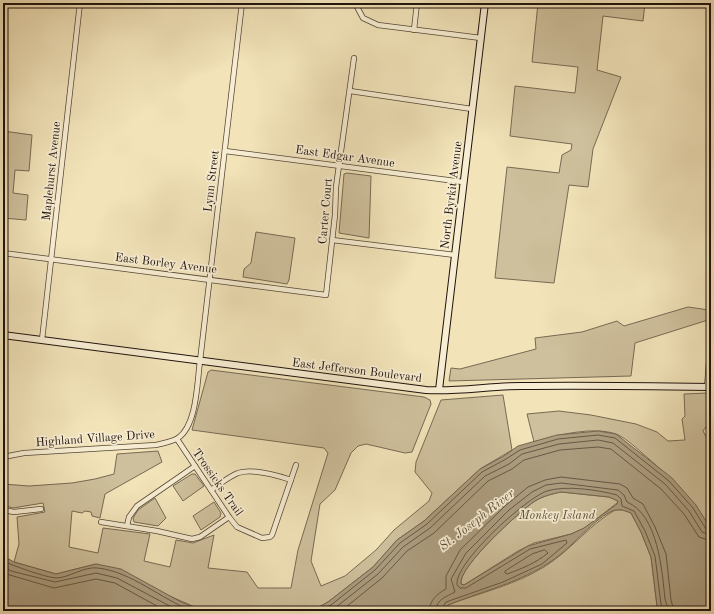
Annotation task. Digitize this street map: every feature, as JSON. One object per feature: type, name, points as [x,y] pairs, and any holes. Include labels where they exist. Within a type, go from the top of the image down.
[{"type":"street","name":"Maplehurst Avenue","points":[[42,340],[80,3]]},
{"type":"street","name":"Lynn Street","points":[[200,361],[242,3]]},
{"type":"street","points":[[355,3],[360,14],[372,23],[384,27],[481,38]]},
{"type":"street","points":[[414,30],[417,3]]},
{"type":"street","name":"North Byrkit Avenue","points":[[439,390],[454,255],[486,3]]},
{"type":"street","name":"Carter Court","points":[[326,294],[339,166],[354,58]]},
{"type":"street","points":[[350,92],[472,108]]},
{"type":"street","name":"East Edgar Avenue","points":[[225,150],[463,182]]},
{"type":"street","points":[[332,240],[454,255]]},
{"type":"street","name":"East Borley Avenue","points":[[3,252],[326,294]]},
{"type":"street","name":"East Jefferson Boulevard","points":[[3,336],[439,390],[494,386],[542,385],[709,387]]},
{"type":"street","points":[[709,387],[711,338]]},
{"type":"street","points":[[177,439],[185,430],[191,418],[200,361]]},
{"type":"street","name":"Highland Village Drive","points":[[3,457],[24,453],[156,445],[177,439]]},
{"type":"street","name":"Trossicks Trail","points":[[177,439],[229,517],[244,531],[262,538],[270,537],[275,530],[291,480]]},
{"type":"street","points":[[211,490],[232,476],[244,472],[280,476],[291,480],[296,465]]},
{"type":"street","points":[[127,526],[129,517],[137,506],[195,466]]},
{"type":"street","points":[[3,510],[14,512],[41,509]]},
{"type":"street","points":[[101,522],[192,539],[200,536],[229,517]]},
{"type":"green space","points":[[538,3],[645,3],[643,21],[603,16],[597,70],[621,77],[593,149],[588,187],[569,185],[554,283],[495,278],[507,167],[559,173],[562,155],[571,150],[572,144],[510,136],[515,86],[575,93],[578,67],[532,62]]},
{"type":"green space","points":[[3,131],[32,135],[29,171],[15,170],[13,193],[28,195],[26,220],[3,218]]},
{"type":"green space","points":[[347,173],[371,176],[369,238],[339,233],[344,174]]},
{"type":"green space","points":[[256,232],[295,238],[289,280],[287,284],[243,277],[244,269],[251,263]]},
{"type":"green space","points":[[688,307],[709,310],[708,320],[635,343],[631,376],[449,381],[451,368],[460,369],[536,349],[535,338],[582,332],[617,321],[624,326]]},
{"type":"green space","points":[[211,370],[424,397],[430,400],[431,404],[412,452],[405,453],[366,444],[358,446],[351,453],[335,490],[320,504],[311,561],[321,586],[345,576],[376,550],[394,530],[429,501],[432,493],[415,472],[416,462],[441,400],[503,395],[512,450],[480,469],[424,521],[397,540],[373,567],[328,602],[312,611],[204,611],[96,564],[56,574],[14,562],[19,544],[17,517],[45,512],[43,503],[13,508],[3,505],[3,484],[29,486],[72,483],[95,479],[114,474],[117,454],[158,451],[162,462],[105,494],[100,518],[92,516],[91,512],[85,511],[82,513],[72,511],[69,547],[98,553],[103,528],[150,534],[144,561],[170,567],[176,540],[193,543],[214,535],[208,568],[247,572],[258,588],[291,588],[298,550],[328,453],[324,448],[192,430],[208,372]]},
{"type":"green space","points":[[708,393],[708,424],[703,431],[711,446],[711,529],[679,488],[632,444],[622,437],[607,432],[586,431],[564,434],[534,442],[527,414],[559,411],[591,415],[636,424],[657,432],[668,441],[685,440],[682,419],[685,416],[684,394]]},
{"type":"green space","points":[[192,474],[195,474],[204,486],[183,501],[173,486]]},
{"type":"green space","name":"Monkey Island","points":[[561,492],[609,497],[618,501],[585,528],[571,534],[534,543],[518,551],[464,585],[461,584],[462,576],[469,566],[479,553],[504,527],[535,501],[544,496]]},
{"type":"green space","points":[[155,498],[166,518],[158,526],[134,522],[133,518],[138,510]]},
{"type":"green space","points":[[214,502],[221,513],[220,517],[201,530],[193,516]]},
{"type":"green space","points":[[615,510],[623,510],[631,513],[641,532],[651,557],[657,606],[660,611],[444,611],[448,605],[509,584],[544,567],[562,554],[596,523]]},
{"type":"water","name":"St. Joseph River","points":[[598,431],[616,434],[672,478],[696,505],[711,529],[711,611],[660,611],[657,606],[651,557],[641,532],[631,513],[624,510],[616,510],[610,512],[595,522],[561,554],[535,571],[507,584],[448,605],[444,611],[312,611],[328,602],[373,567],[397,540],[424,521],[480,469],[504,456],[518,446],[557,435]],"holes":[[[561,492],[609,497],[618,501],[617,504],[584,528],[571,534],[528,546],[464,585],[461,584],[462,576],[479,553],[504,527],[535,501],[544,496]]]},
{"type":"water","points":[[3,556],[14,562],[56,574],[96,564],[121,569],[181,602],[204,611],[3,611]]}]
